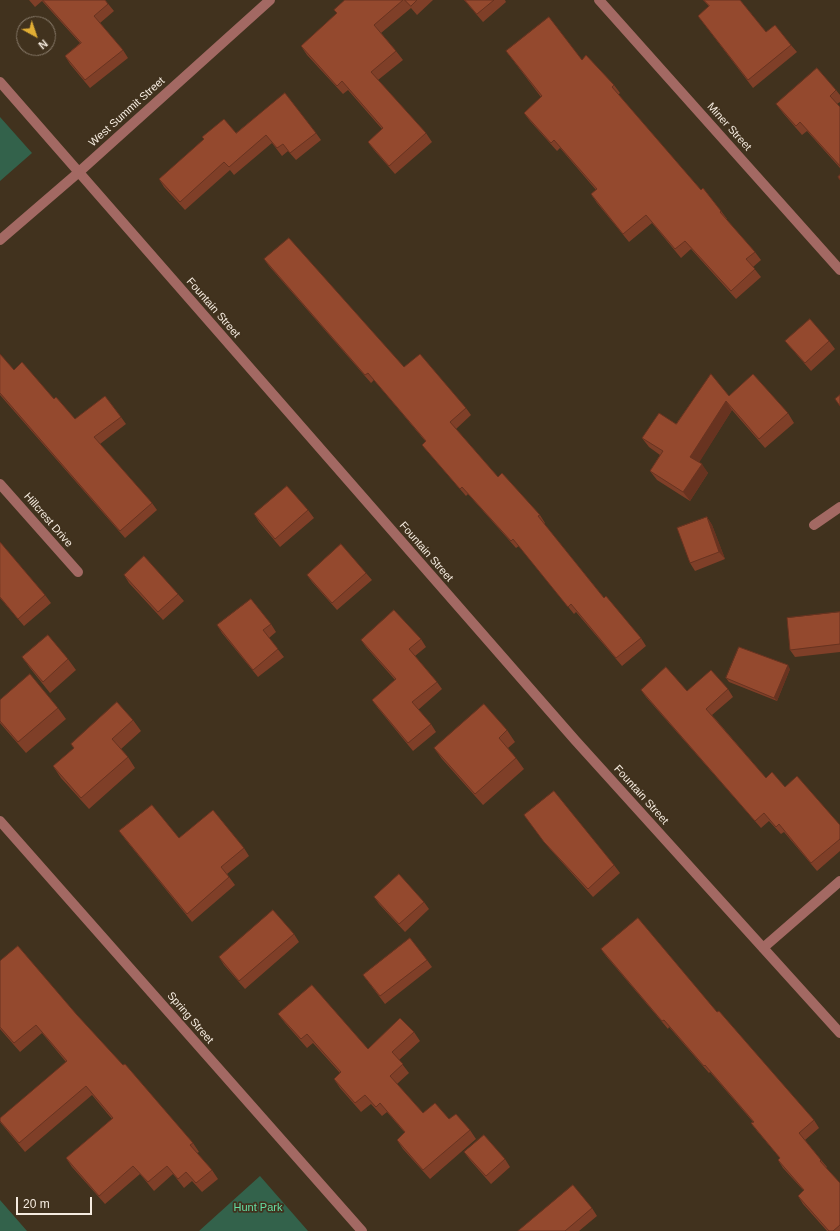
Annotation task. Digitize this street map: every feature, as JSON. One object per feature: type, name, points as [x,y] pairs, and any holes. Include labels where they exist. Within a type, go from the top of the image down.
[{"type":"street","name":"West Summit Street","points":[[0,240],[79,172],[270,0]]},
{"type":"street","name":"Miner Street","points":[[599,0],[840,270]]},
{"type":"street","name":"Fountain Street","points":[[0,82],[575,740],[840,1033]]},
{"type":"street","name":"Hillcrest Drive","points":[[0,484],[78,572]]},
{"type":"street","points":[[814,525],[840,507]]},
{"type":"street","name":"Spring Street","points":[[0,821],[362,1231]]},
{"type":"street","points":[[764,948],[840,881]]},
{"type":"green space","points":[[0,117],[32,153],[0,181]]},
{"type":"green space","name":"Hunt Park","points":[[260,1176],[308,1231],[199,1231]]},
{"type":"green space","points":[[0,1200],[27,1231],[0,1231]]},
{"type":"building","points":[[43,0],[105,0],[108,4],[94,16],[123,50],[85,80],[65,56],[81,43]]},
{"type":"building","points":[[345,0],[403,0],[374,25],[396,51],[371,72],[426,133],[389,166],[368,142],[383,128],[342,81],[337,86],[301,46],[337,13],[334,10]]},
{"type":"building","points":[[405,0],[417,0],[411,6]]},
{"type":"building","points":[[465,0],[494,0],[477,14]]},
{"type":"building","points":[[704,0],[740,0],[766,32],[775,25],[791,45],[748,80],[698,16],[709,6]]},
{"type":"building","points":[[549,17],[582,60],[586,55],[614,85],[612,87],[701,190],[703,188],[721,211],[720,212],[755,252],[746,259],[755,269],[731,291],[685,241],[675,249],[646,215],[623,234],[591,194],[597,189],[554,140],[551,143],[524,113],[542,96],[506,51]]},
{"type":"building","points":[[817,68],[836,90],[830,96],[840,107],[840,166],[800,122],[796,126],[776,104]]},
{"type":"building","points":[[285,93],[316,133],[290,153],[283,144],[277,148],[266,135],[229,167],[224,162],[180,202],[159,179],[204,139],[202,137],[224,119],[236,133]]},
{"type":"building","points":[[289,238],[404,367],[420,354],[466,408],[450,422],[498,477],[502,473],[540,515],[538,516],[604,598],[606,596],[641,638],[616,658],[571,604],[568,607],[513,539],[511,541],[462,487],[460,489],[422,445],[426,441],[368,373],[365,375],[264,259]]},
{"type":"building","points":[[810,319],[829,341],[805,363],[785,341]]},
{"type":"building","points":[[0,354],[14,370],[22,362],[54,399],[56,397],[75,419],[105,396],[121,417],[94,437],[152,503],[120,531],[0,393]]},
{"type":"building","points":[[711,374],[729,396],[753,374],[788,413],[759,439],[726,401],[690,457],[702,464],[683,492],[650,471],[663,451],[642,438],[659,413],[676,424]]},
{"type":"building","points":[[840,395],[840,406],[835,399]]},
{"type":"building","points":[[287,486],[308,510],[275,539],[254,514]]},
{"type":"building","points":[[707,517],[719,552],[690,563],[677,528]]},
{"type":"building","points":[[0,542],[45,595],[18,619],[0,597]]},
{"type":"building","points":[[341,544],[366,573],[332,603],[307,575]]},
{"type":"building","points":[[144,556],[178,594],[158,612],[124,575]]},
{"type":"building","points":[[251,599],[271,624],[263,630],[278,649],[253,670],[217,625]]},
{"type":"building","points":[[394,610],[421,639],[409,649],[437,682],[412,702],[431,724],[408,743],[372,700],[396,679],[361,640]]},
{"type":"building","points":[[840,612],[840,644],[790,650],[787,618]]},
{"type":"building","points":[[48,635],[68,659],[43,682],[22,657]]},
{"type":"building","points":[[739,647],[788,665],[774,698],[726,678]]},
{"type":"building","points":[[666,667],[687,691],[711,670],[728,689],[706,709],[766,778],[772,772],[785,787],[797,776],[840,825],[840,839],[811,863],[779,824],[776,827],[764,813],[755,821],[641,690]]},
{"type":"building","points":[[30,674],[58,708],[18,742],[0,721],[0,700]]},
{"type":"building","points":[[117,702],[133,720],[112,739],[128,757],[81,798],[53,766],[74,748],[71,744]]},
{"type":"building","points":[[484,704],[507,730],[499,738],[516,758],[475,794],[434,748]]},
{"type":"building","points":[[554,791],[614,865],[588,889],[544,842],[524,815]]},
{"type":"building","points":[[152,805],[179,838],[213,810],[244,848],[221,867],[229,877],[187,914],[119,831]]},
{"type":"building","points":[[399,874],[424,902],[399,924],[374,897]]},
{"type":"building","points":[[273,910],[294,934],[239,981],[219,957]]},
{"type":"building","points":[[638,918],[717,1012],[719,1011],[814,1120],[799,1133],[821,1160],[820,1161],[840,1183],[840,1225],[833,1231],[829,1231],[798,1196],[804,1190],[778,1160],[780,1158],[751,1123],[754,1122],[705,1065],[704,1066],[664,1020],[662,1021],[601,949]]},
{"type":"building","points":[[410,938],[427,960],[380,996],[363,975]]},
{"type":"building","points":[[18,946],[77,1015],[123,1065],[125,1064],[193,1143],[190,1145],[212,1170],[196,1183],[186,1172],[178,1179],[167,1166],[148,1182],[133,1166],[99,1196],[66,1158],[113,1118],[86,1086],[19,1143],[0,1121],[0,1118],[67,1061],[36,1025],[14,1043],[0,1027],[0,961]]},
{"type":"building","points":[[312,985],[368,1049],[400,1018],[414,1032],[392,1052],[403,1064],[390,1076],[423,1113],[435,1103],[449,1119],[456,1114],[470,1130],[423,1170],[397,1140],[405,1132],[380,1103],[376,1107],[365,1095],[355,1103],[334,1079],[341,1072],[307,1034],[301,1039],[278,1014]]},
{"type":"building","points":[[484,1135],[505,1159],[486,1176],[464,1152]]},
{"type":"building","points":[[573,1185],[592,1208],[565,1231],[518,1231]]}]
